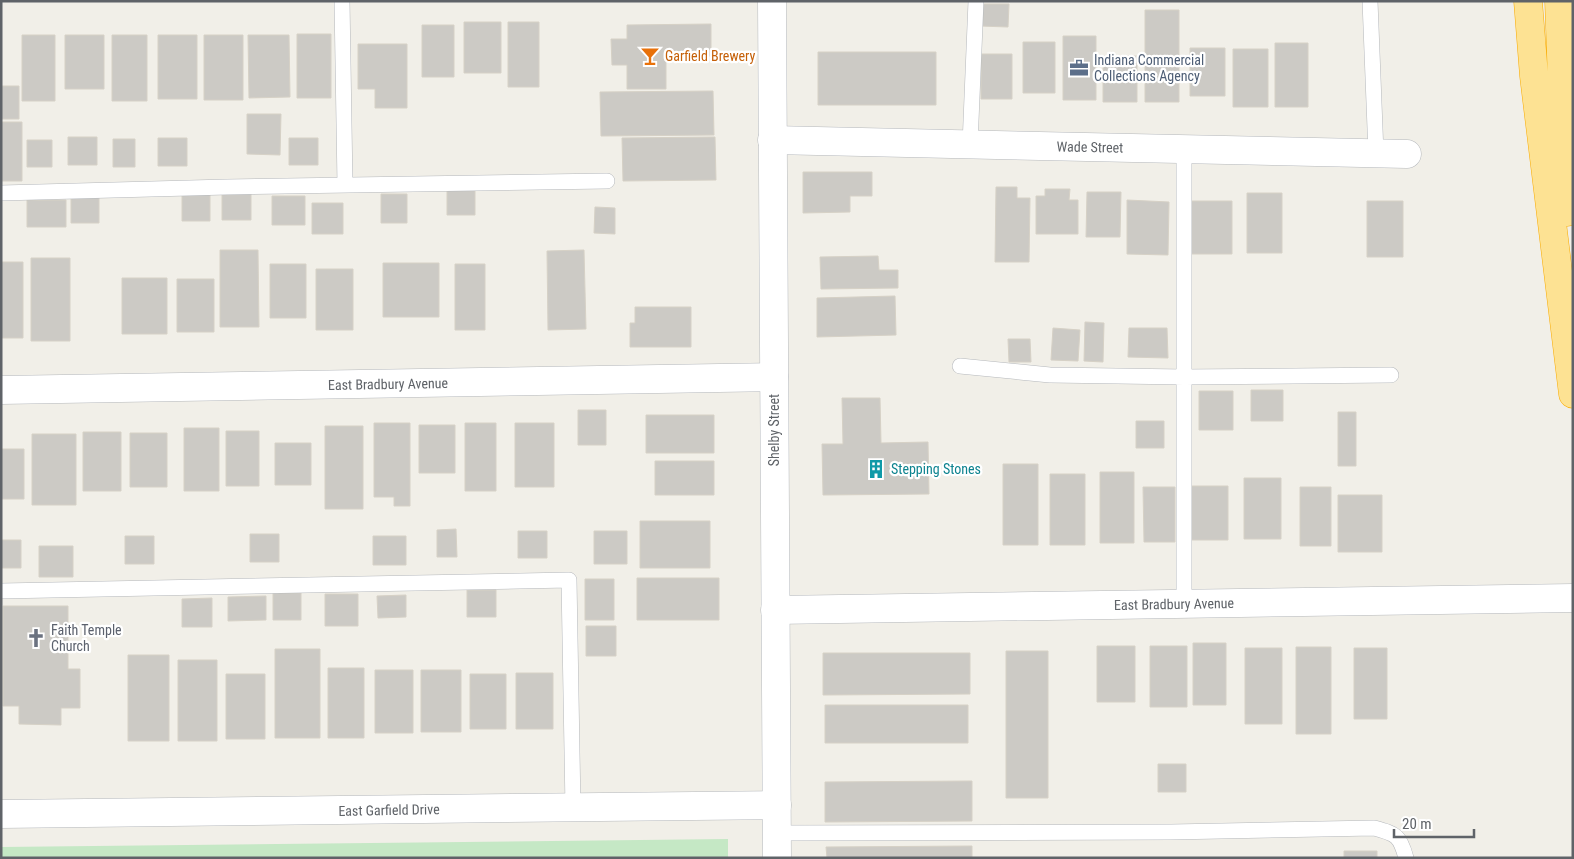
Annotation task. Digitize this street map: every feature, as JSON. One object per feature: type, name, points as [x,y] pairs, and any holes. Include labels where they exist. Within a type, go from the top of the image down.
[{"type":"highway","points":[[1528,1],[1534,76],[1573,394]]},
{"type":"highway","points":[[1559,1],[1573,361]]},
{"type":"street","name":"Shelby Street","points":[[772,1],[777,845]]},
{"type":"street","name":"Wade Street","points":[[772,140],[1407,154]]},
{"type":"street","name":"East Bradbury Avenue","points":[[1,390],[774,377]]},
{"type":"street","name":"East Bradbury Avenue","points":[[776,610],[1573,598]]},
{"type":"street","name":"East Garfield Drive","points":[[1,814],[777,805]]},
{"type":"lane","points":[[342,1],[345,185]]},
{"type":"lane","points":[[970,145],[976,1]]},
{"type":"lane","points":[[1370,1],[1376,154]]},
{"type":"lane","points":[[1184,150],[1184,604]]},
{"type":"lane","points":[[1,193],[607,181]]},
{"type":"lane","points":[[960,366],[1050,375],[1184,377],[1391,375]]},
{"type":"lane","points":[[1,591],[569,580],[573,808]]},
{"type":"lane","points":[[777,845],[1171,832],[1374,828],[1394,833],[1402,842],[1406,858]]},
{"type":"green space","points":[[728,839],[728,858],[1,858],[1,847]]},
{"type":"building","points":[[980,4],[1009,4],[1008,27],[980,26]]},
{"type":"building","points":[[1145,10],[1179,10],[1179,102],[1145,102]]},
{"type":"building","points":[[464,22],[501,22],[501,73],[464,73]]},
{"type":"building","points":[[508,22],[539,22],[539,87],[508,87]]},
{"type":"building","name":"Garfield Brewery","points":[[711,24],[711,56],[666,57],[666,89],[627,89],[627,65],[612,65],[611,39],[627,39],[627,25]]},
{"type":"building","points":[[422,25],[454,25],[454,77],[422,77]]},
{"type":"building","points":[[297,34],[331,34],[331,98],[297,98]]},
{"type":"building","points":[[22,35],[55,35],[55,101],[22,101]]},
{"type":"building","points":[[65,35],[104,35],[104,89],[65,89]]},
{"type":"building","points":[[112,35],[147,35],[147,101],[112,101]]},
{"type":"building","points":[[158,35],[197,35],[197,99],[158,99]]},
{"type":"building","points":[[204,35],[243,35],[243,100],[204,100]]},
{"type":"building","points":[[248,35],[289,35],[290,97],[249,98]]},
{"type":"building","points":[[1063,36],[1096,36],[1096,100],[1063,100]]},
{"type":"building","points":[[1023,42],[1055,42],[1055,93],[1023,93]]},
{"type":"building","points":[[1275,43],[1308,43],[1308,107],[1275,107]]},
{"type":"building","points":[[358,44],[407,44],[407,108],[375,108],[375,89],[358,89]]},
{"type":"building","points":[[1190,48],[1225,48],[1225,96],[1190,96]]},
{"type":"building","points":[[1233,49],[1268,49],[1268,107],[1233,107]]},
{"type":"building","points":[[818,52],[936,52],[936,105],[818,105]]},
{"type":"building","points":[[981,54],[1012,54],[1012,99],[981,99]]},
{"type":"building","points":[[1103,56],[1137,56],[1137,102],[1103,102]]},
{"type":"building","points":[[1,86],[19,86],[19,119],[1,119]]},
{"type":"building","points":[[713,91],[714,135],[601,136],[600,92]]},
{"type":"building","points":[[247,114],[281,114],[280,155],[247,154]]},
{"type":"building","points":[[1,122],[22,122],[22,181],[1,181]]},
{"type":"building","points":[[68,137],[97,137],[97,165],[68,165]]},
{"type":"building","points":[[715,137],[716,180],[623,181],[622,138]]},
{"type":"building","points":[[158,138],[187,138],[187,166],[158,166]]},
{"type":"building","points":[[289,138],[318,138],[318,165],[289,165]]},
{"type":"building","points":[[113,139],[135,139],[135,167],[113,167]]},
{"type":"building","points":[[27,140],[52,140],[52,167],[27,167]]},
{"type":"building","points":[[803,172],[872,172],[872,196],[850,196],[850,212],[803,213]]},
{"type":"building","points":[[996,187],[1017,187],[1017,198],[1030,198],[1029,262],[995,262]]},
{"type":"building","points":[[447,188],[475,188],[475,215],[447,215]]},
{"type":"building","points":[[1045,189],[1070,189],[1069,200],[1078,200],[1078,234],[1036,234],[1036,196],[1045,196]]},
{"type":"building","points":[[1087,192],[1121,192],[1120,237],[1086,237]]},
{"type":"building","points":[[182,193],[210,193],[210,221],[182,221]]},
{"type":"building","points":[[222,193],[251,193],[251,220],[222,220]]},
{"type":"building","points":[[1247,193],[1282,193],[1282,253],[1247,253]]},
{"type":"building","points":[[381,194],[407,194],[407,223],[381,223]]},
{"type":"building","points":[[71,195],[99,195],[99,223],[71,223]]},
{"type":"building","points":[[272,196],[305,196],[305,225],[272,225]]},
{"type":"building","points":[[27,200],[66,200],[66,227],[27,227]]},
{"type":"building","points":[[1127,200],[1169,202],[1168,255],[1127,254]]},
{"type":"building","points":[[1191,201],[1232,201],[1232,254],[1191,254]]},
{"type":"building","points":[[1367,201],[1403,201],[1403,257],[1367,257]]},
{"type":"building","points":[[312,203],[343,203],[343,234],[312,234]]},
{"type":"building","points":[[595,207],[615,208],[615,234],[594,233]]},
{"type":"building","points":[[220,250],[258,250],[259,327],[220,327]]},
{"type":"building","points":[[584,250],[586,329],[548,330],[547,251]]},
{"type":"building","points":[[878,256],[879,270],[898,270],[898,288],[821,289],[820,257]]},
{"type":"building","points":[[31,258],[70,258],[70,341],[31,341]]},
{"type":"building","points":[[1,262],[23,262],[23,338],[1,338]]},
{"type":"building","points":[[383,263],[439,263],[439,317],[383,317]]},
{"type":"building","points":[[270,264],[306,264],[306,318],[270,318]]},
{"type":"building","points":[[455,264],[485,264],[485,330],[455,330]]},
{"type":"building","points":[[316,269],[353,269],[353,330],[316,330]]},
{"type":"building","points":[[122,278],[167,278],[167,334],[122,334]]},
{"type":"building","points":[[177,279],[214,279],[214,332],[177,332]]},
{"type":"building","points":[[895,296],[896,335],[817,337],[817,298]]},
{"type":"building","points":[[635,307],[691,307],[691,347],[630,347],[630,323],[635,323]]},
{"type":"building","points":[[1085,322],[1104,323],[1103,362],[1084,361]]},
{"type":"building","points":[[1053,328],[1080,330],[1078,361],[1051,360]]},
{"type":"building","points":[[1129,328],[1167,328],[1168,358],[1128,357]]},
{"type":"building","points":[[1008,339],[1030,339],[1031,362],[1009,362]]},
{"type":"building","points":[[1251,390],[1283,390],[1283,421],[1251,421]]},
{"type":"building","points":[[1199,391],[1233,391],[1233,430],[1199,430]]},
{"type":"building","name":"Stepping Stones","points":[[842,398],[880,398],[881,443],[928,442],[929,494],[823,495],[822,444],[843,444]]},
{"type":"building","points":[[578,410],[606,410],[606,445],[578,445]]},
{"type":"building","points":[[1338,412],[1356,412],[1356,466],[1338,466]]},
{"type":"building","points":[[646,415],[714,415],[714,453],[646,453]]},
{"type":"building","points":[[1136,421],[1164,421],[1164,448],[1136,448]]},
{"type":"building","points":[[374,423],[410,423],[410,506],[394,506],[394,497],[374,497]]},
{"type":"building","points":[[465,423],[496,423],[496,491],[465,491]]},
{"type":"building","points":[[515,423],[554,423],[554,487],[515,487]]},
{"type":"building","points":[[419,425],[455,425],[455,473],[419,473]]},
{"type":"building","points":[[325,426],[363,426],[363,509],[325,509]]},
{"type":"building","points":[[184,428],[219,428],[219,491],[184,491]]},
{"type":"building","points":[[226,431],[259,431],[259,486],[226,486]]},
{"type":"building","points":[[83,432],[121,432],[121,491],[83,491]]},
{"type":"building","points":[[130,433],[167,433],[167,487],[130,487]]},
{"type":"building","points":[[32,434],[76,434],[76,505],[32,505]]},
{"type":"building","points":[[275,443],[311,443],[311,485],[275,485]]},
{"type":"building","points":[[1,449],[24,449],[24,499],[1,499]]},
{"type":"building","points":[[655,461],[714,461],[714,495],[655,495]]},
{"type":"building","points":[[1003,464],[1038,464],[1038,545],[1003,545]]},
{"type":"building","points":[[1100,472],[1134,472],[1134,543],[1100,543]]},
{"type":"building","points":[[1050,474],[1085,474],[1085,545],[1050,545]]},
{"type":"building","points":[[1244,478],[1281,478],[1281,539],[1244,539]]},
{"type":"building","points":[[1191,486],[1228,486],[1228,540],[1191,540]]},
{"type":"building","points":[[1143,487],[1175,487],[1175,542],[1144,542]]},
{"type":"building","points":[[1300,487],[1331,487],[1331,546],[1300,546]]},
{"type":"building","points":[[1338,495],[1382,495],[1382,552],[1338,552]]},
{"type":"building","points":[[640,521],[710,521],[710,568],[640,568]]},
{"type":"building","points":[[456,529],[457,557],[437,557],[437,530]]},
{"type":"building","points":[[518,531],[547,531],[547,558],[518,558]]},
{"type":"building","points":[[594,531],[627,531],[627,564],[594,564]]},
{"type":"building","points":[[250,534],[279,534],[279,562],[250,562]]},
{"type":"building","points":[[125,536],[154,536],[154,564],[125,564]]},
{"type":"building","points":[[373,536],[406,536],[406,565],[373,565]]},
{"type":"building","points":[[1,540],[21,540],[21,568],[1,568]]},
{"type":"building","points":[[39,546],[73,546],[73,577],[39,577]]},
{"type":"building","points":[[637,578],[719,578],[719,620],[637,620]]},
{"type":"building","points":[[585,579],[614,579],[614,620],[585,620]]},
{"type":"building","points":[[467,590],[496,590],[496,617],[467,617]]},
{"type":"building","points":[[273,593],[301,593],[301,620],[273,620]]},
{"type":"building","points":[[325,594],[358,594],[358,626],[325,626]]},
{"type":"building","points":[[406,595],[406,617],[378,618],[377,596]]},
{"type":"building","points":[[266,596],[266,620],[228,621],[228,597]]},
{"type":"building","points":[[212,598],[212,627],[182,627],[182,599]]},
{"type":"building","name":"Faith Temple Church","points":[[3,606],[68,606],[68,669],[80,669],[80,708],[61,708],[61,725],[19,724],[19,706],[3,706]]},
{"type":"building","points":[[586,626],[616,626],[616,656],[586,656]]},
{"type":"building","points":[[1193,643],[1226,643],[1226,705],[1193,705]]},
{"type":"building","points":[[1097,646],[1135,646],[1135,702],[1097,702]]},
{"type":"building","points":[[1150,646],[1187,646],[1187,707],[1150,707]]},
{"type":"building","points":[[1296,647],[1331,647],[1331,734],[1296,734]]},
{"type":"building","points":[[1245,648],[1282,648],[1282,724],[1245,724]]},
{"type":"building","points":[[1354,648],[1387,648],[1387,719],[1354,719]]},
{"type":"building","points":[[275,649],[320,649],[320,738],[275,738]]},
{"type":"building","points":[[1006,651],[1048,651],[1048,798],[1006,798]]},
{"type":"building","points":[[823,653],[970,653],[970,694],[823,695]]},
{"type":"building","points":[[128,655],[169,655],[169,741],[128,741]]},
{"type":"building","points":[[178,660],[217,660],[217,741],[178,741]]},
{"type":"building","points":[[328,668],[364,668],[364,738],[328,738]]},
{"type":"building","points":[[375,670],[413,670],[413,733],[375,733]]},
{"type":"building","points":[[421,670],[461,670],[461,732],[421,732]]},
{"type":"building","points":[[516,673],[553,673],[553,729],[516,729]]},
{"type":"building","points":[[226,674],[265,674],[265,739],[226,739]]},
{"type":"building","points":[[470,674],[506,674],[506,729],[470,729]]},
{"type":"building","points":[[825,705],[968,705],[968,743],[825,743]]},
{"type":"building","points":[[1158,764],[1186,764],[1186,792],[1158,792]]},
{"type":"building","points":[[972,781],[972,821],[825,822],[825,782]]},
{"type":"building","points":[[972,846],[972,858],[827,858],[826,847]]},
{"type":"building","points":[[1344,851],[1377,851],[1377,858],[1344,858]]},
{"type":"place","name":"Garfield Brewery","points":[[650,56]]},
{"type":"place","name":"Indiana Commercial Collections Agency","points":[[1079,68]]},
{"type":"place","name":"Stepping Stones","points":[[876,469]]},
{"type":"place","name":"Faith Temple Church","points":[[36,638]]}]
